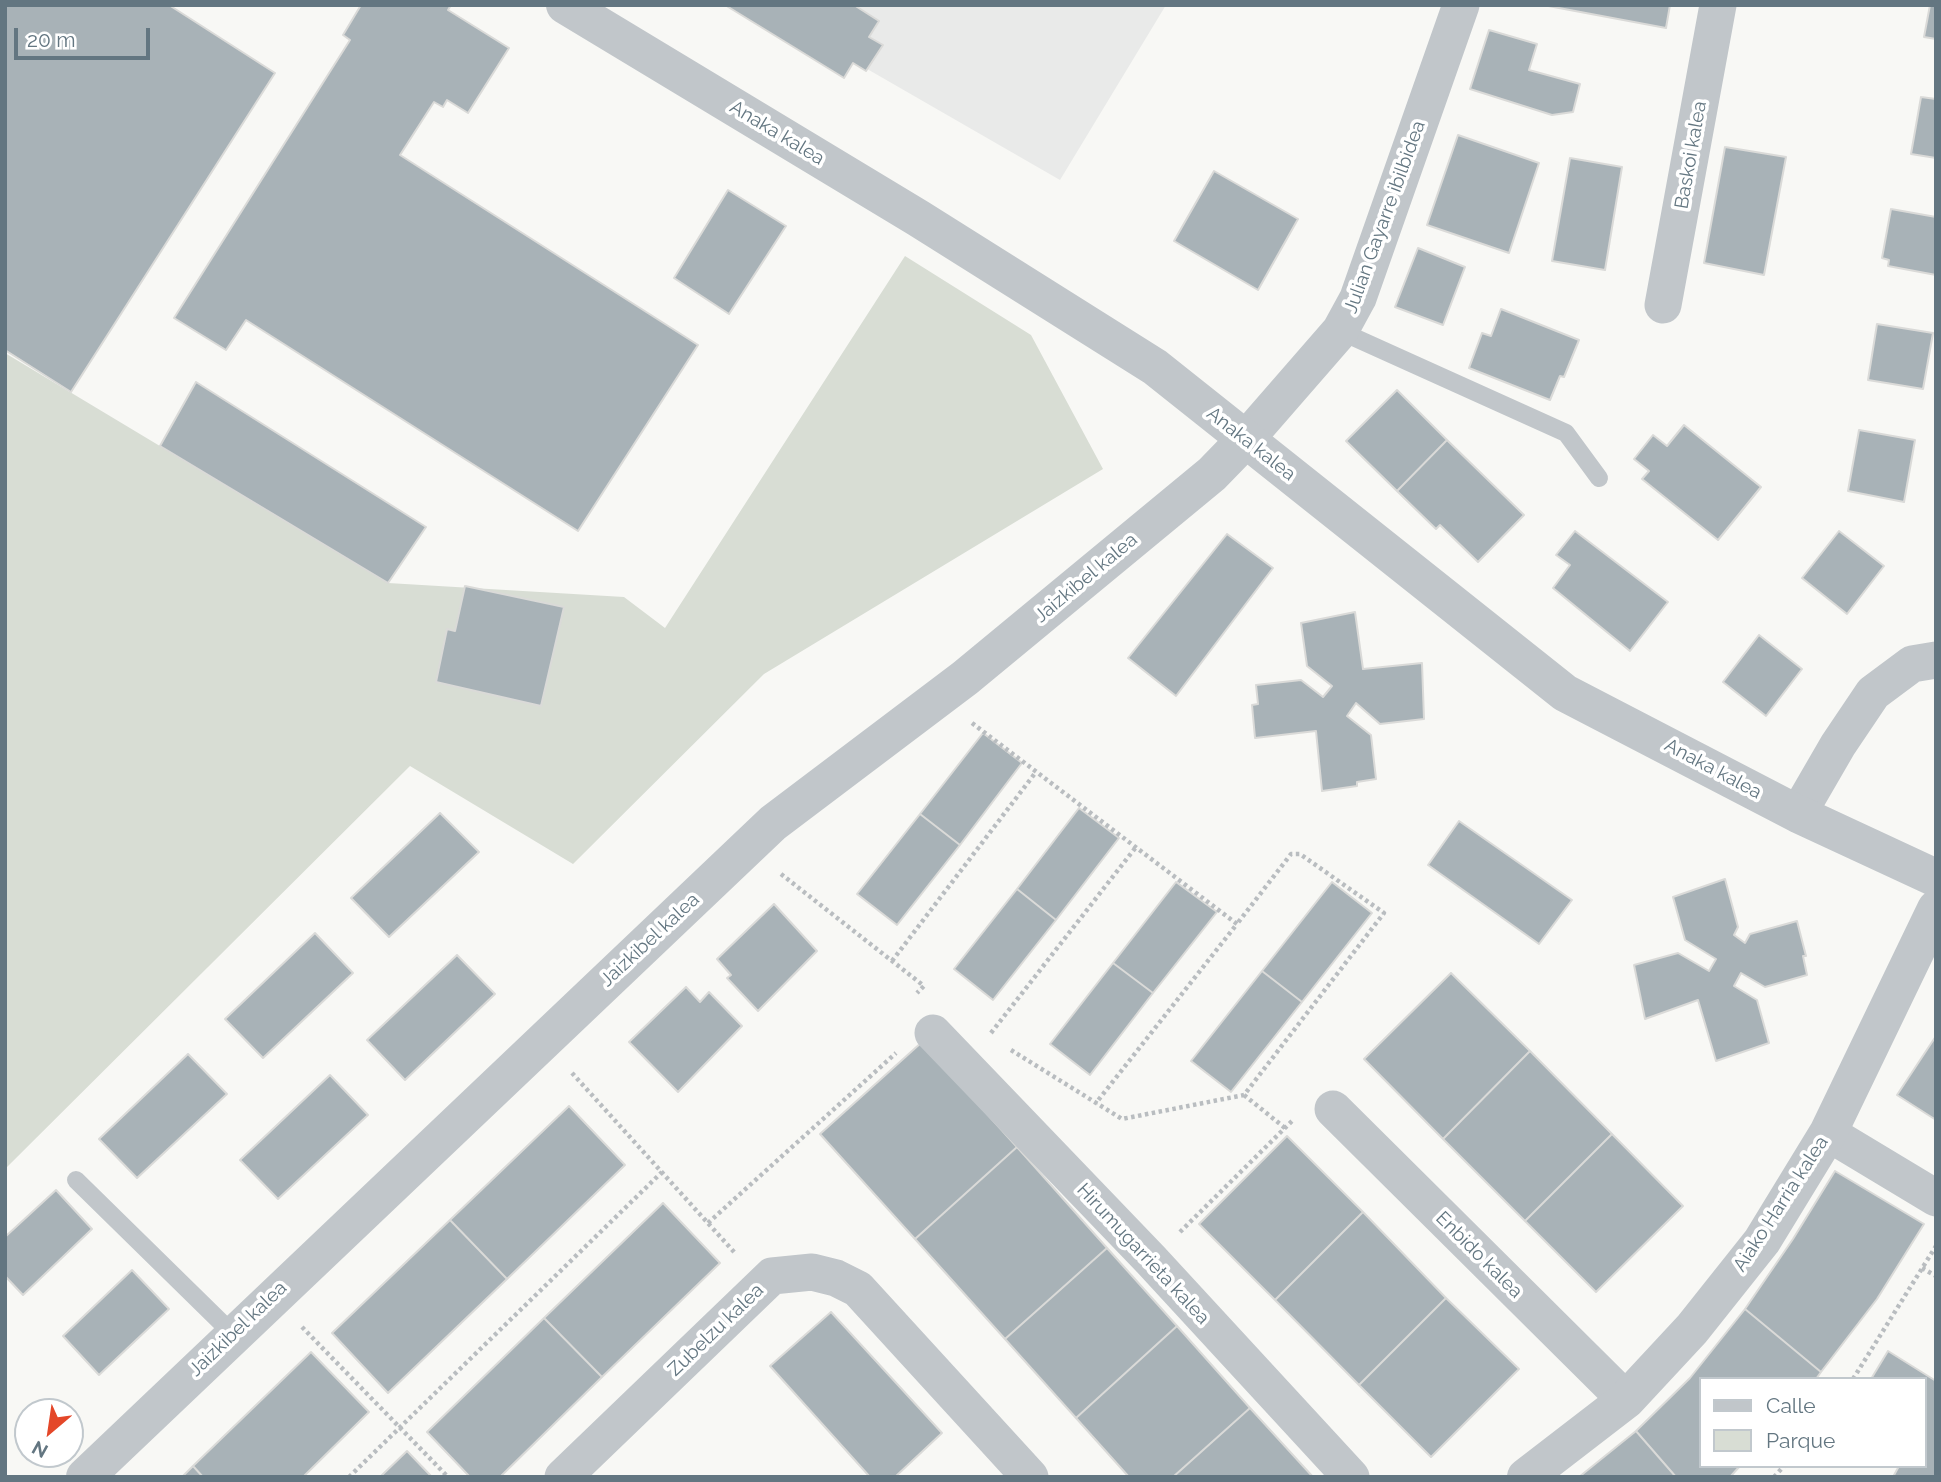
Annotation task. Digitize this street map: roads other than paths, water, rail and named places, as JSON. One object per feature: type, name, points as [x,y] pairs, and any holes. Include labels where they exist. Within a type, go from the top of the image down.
[{"type":"street","name":"Anaka kalea","points":[[565,5],[918,218],[1143,360],[1565,693],[1798,814],[1936,878]]},
{"type":"street","name":"Julian Gayarre ibilbidea","points":[[1246,439],[1340,331],[1358,298],[1461,5]]},
{"type":"street","name":"Baskoi kalea","points":[[1663,305],[1718,5]]},
{"type":"street","name":"Jaizkibel kalea","points":[[85,1477],[772,823],[965,678],[1212,474],[1246,439]]},
{"type":"street","points":[[1798,814],[1838,745],[1873,693],[1912,664],[1936,660]]},
{"type":"street","name":"Aiako Harria kalea","points":[[1526,1477],[1626,1400],[1692,1329],[1762,1241],[1828,1133],[1936,909]]},
{"type":"street","name":"Hirumugarrieta kalea","points":[[918,1039],[1151,1261],[1351,1477]]},
{"type":"street","name":"Enbido kalea","points":[[1333,1109],[1626,1400]]},
{"type":"street","points":[[1828,1133],[1936,1198]]},
{"type":"street","name":"Zubelzu kalea","points":[[563,1477],[772,1276],[812,1272],[836,1278],[858,1289],[1030,1477]]},
{"type":"lane","points":[[1340,331],[1566,433],[1599,478]]},
{"type":"lane","points":[[76,1180],[233,1334]]}]
